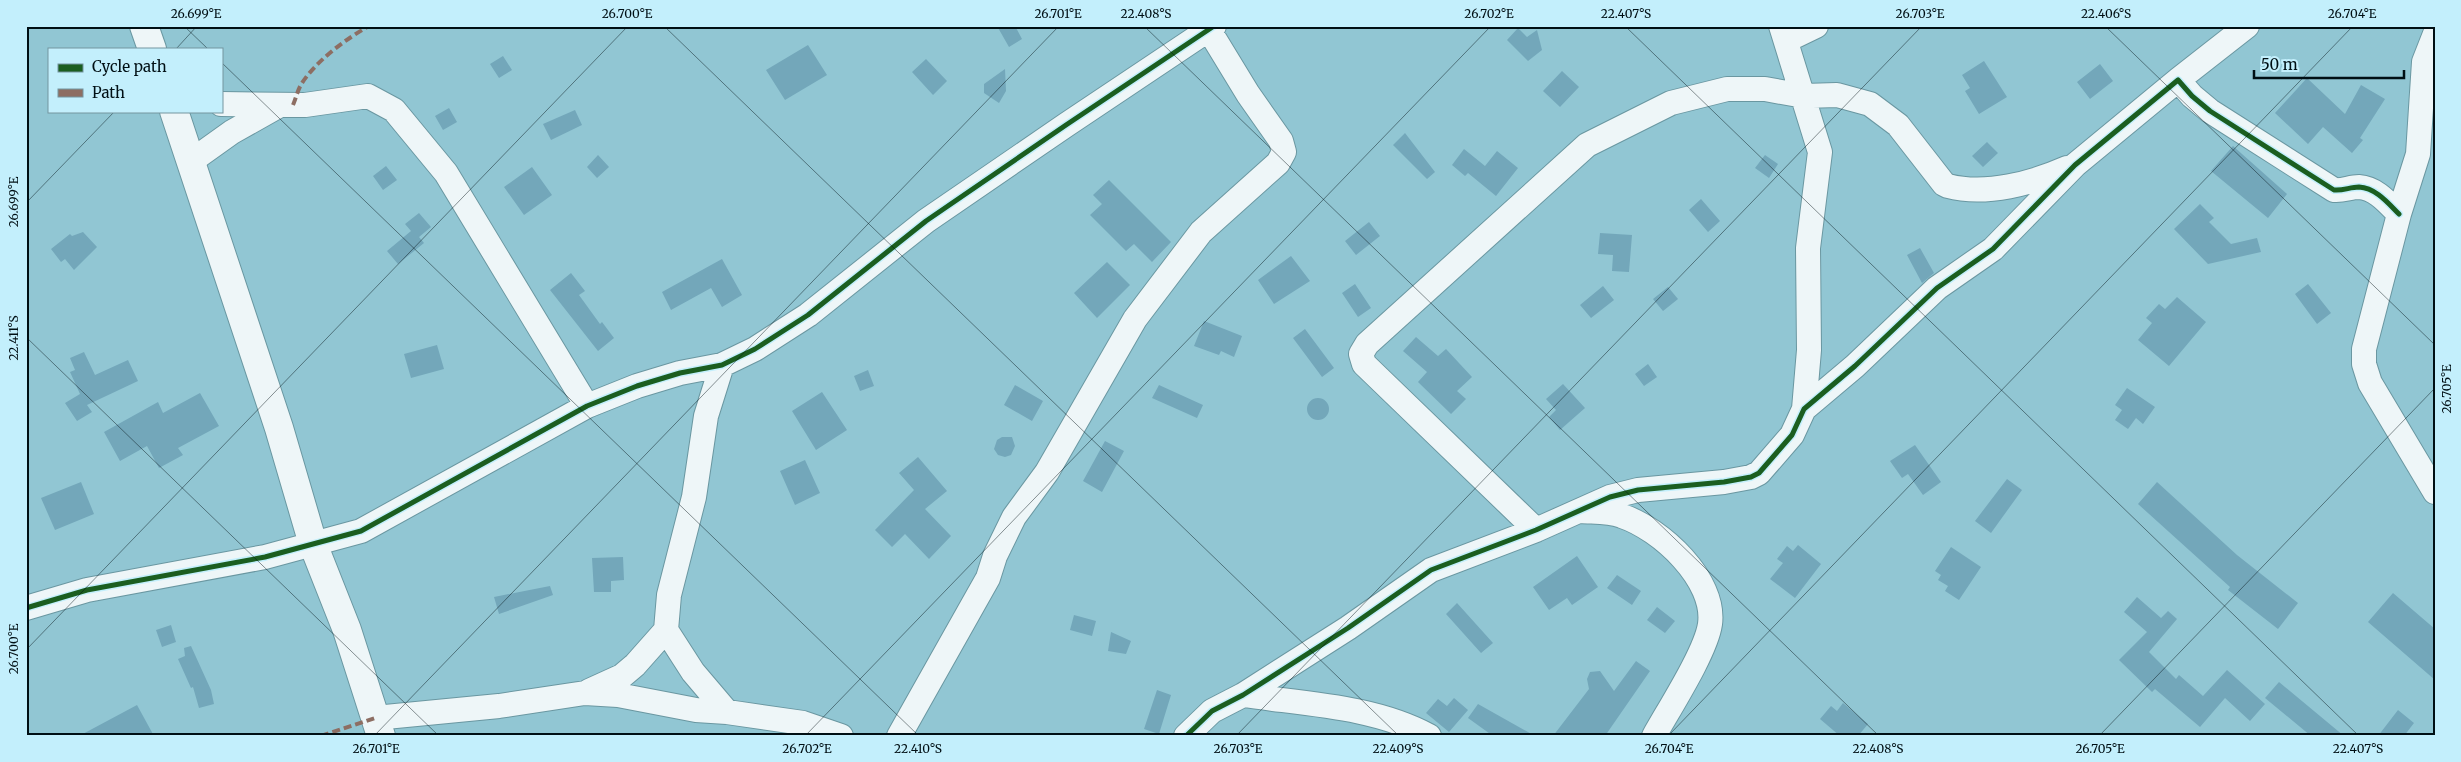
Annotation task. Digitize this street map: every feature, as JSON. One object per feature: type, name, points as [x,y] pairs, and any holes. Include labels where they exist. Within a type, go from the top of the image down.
[{"type":"street","points":[[144,26],[152,48]]},
{"type":"street","points":[[1186,736],[1212,712],[1243,695],[1348,628],[1431,570],[1536,530],[1610,497],[1638,490],[1750,477],[1766,466],[1792,435],[1804,409],[1809,350],[1808,248],[1820,152],[1784,33],[1816,26]]},
{"type":"street","points":[[1804,409],[1855,366],[1930,294],[1993,249],[2075,165],[2247,26]]},
{"type":"street","points":[[26,608],[87,590],[265,557],[361,531],[587,406],[638,386],[680,373],[722,365],[781,334],[926,221],[1212,28],[1248,94],[1282,141],[1284,152],[1278,163],[1200,232],[1135,319],[1047,472],[1014,517],[995,556],[988,578],[899,736]]},
{"type":"street","points":[[2435,34],[2424,62],[2418,154],[2398,214],[2364,349],[2364,364],[2370,383],[2435,492]]},
{"type":"street","points":[[2178,80],[2192,96],[2210,110],[2334,190],[2343,191],[2357,187],[2367,189],[2382,197],[2398,214]]},
{"type":"street","points":[[1536,530],[1364,364],[1361,354],[1367,344],[1587,144],[1671,103],[1727,90],[1765,89],[1804,96],[1837,95],[1870,104],[1898,125],[1944,184],[1956,188],[2008,186],[2040,180],[2075,165]]},
{"type":"street","points":[[222,104],[305,105],[368,96],[394,110],[446,173],[587,406]]},
{"type":"street","points":[[190,162],[232,132],[282,104]]},
{"type":"street","points":[[174,112],[278,428],[313,544],[347,630],[378,727],[585,693],[618,695],[696,710],[727,712],[803,723],[841,736]]},
{"type":"street","points":[[585,693],[622,676],[635,665],[666,630],[669,595],[694,497],[706,416],[722,365]]},
{"type":"street","points":[[1581,511],[1621,515],[1648,528],[1677,551],[1702,586],[1711,608],[1710,626],[1704,644],[1654,736]]},
{"type":"street","points":[[666,630],[693,672],[727,712]]},
{"type":"street","points":[[1243,695],[1349,711],[1396,721],[1429,736]]},
{"type":"building","points":[[997,26],[1015,26],[1022,39],[1009,47]]},
{"type":"building","points":[[1518,28],[1527,37],[1537,30],[1542,50],[1528,61],[1507,40]]},
{"type":"building","points":[[808,45],[827,75],[785,100],[766,70]]},
{"type":"building","points":[[503,56],[512,70],[499,78],[490,64]]},
{"type":"building","points":[[926,59],[947,81],[933,95],[912,72]]},
{"type":"building","points":[[1984,61],[2007,97],[1979,114],[1965,91],[1970,88],[1962,75]]},
{"type":"building","points":[[2100,64],[2113,81],[2090,99],[2077,82]]},
{"type":"building","points":[[1005,69],[1006,91],[999,103],[984,93],[984,84]]},
{"type":"building","points":[[1562,71],[1579,87],[1560,107],[1543,91]]},
{"type":"building","points":[[2307,78],[2345,114],[2361,85],[2385,99],[2360,138],[2363,140],[2352,153],[2323,127],[2308,144],[2275,113]]},
{"type":"building","points":[[449,108],[457,122],[443,130],[435,116]]},
{"type":"building","points":[[575,110],[582,125],[551,140],[543,124]]},
{"type":"building","points":[[1405,133],[1435,172],[1427,179],[1393,145]]},
{"type":"building","points":[[1987,142],[1998,153],[1983,167],[1972,156]]},
{"type":"building","points":[[2233,146],[2287,194],[2268,218],[2211,171]]},
{"type":"building","points":[[1464,149],[1485,166],[1497,151],[1518,168],[1496,196],[1468,173],[1465,176],[1452,165]]},
{"type":"building","points":[[598,155],[609,167],[597,178],[587,167]]},
{"type":"building","points":[[1765,155],[1778,164],[1769,178],[1755,168]]},
{"type":"building","points":[[386,166],[397,180],[383,190],[373,176]]},
{"type":"building","points":[[532,167],[552,195],[524,215],[504,187]]},
{"type":"building","points":[[1109,180],[1171,242],[1152,262],[1134,244],[1126,251],[1090,215],[1102,204],[1093,195]]},
{"type":"building","points":[[1701,199],[1720,221],[1708,232],[1689,210]]},
{"type":"building","points":[[2200,204],[2214,218],[2209,222],[2231,244],[2257,238],[2261,252],[2208,264],[2174,229]]},
{"type":"building","points":[[419,213],[431,227],[419,237],[424,243],[398,264],[387,251],[411,231],[405,224]]},
{"type":"building","points":[[1369,222],[1380,236],[1356,255],[1345,241]]},
{"type":"building","points":[[83,232],[97,247],[74,270],[65,259],[61,262],[51,249],[70,234],[72,236]]},
{"type":"building","points":[[1600,233],[1632,235],[1629,272],[1612,271],[1613,255],[1598,254]]},
{"type":"building","points":[[1920,248],[1934,273],[1922,283],[1907,255]]},
{"type":"building","points":[[1291,256],[1310,281],[1274,304],[1258,280]]},
{"type":"building","points":[[722,259],[742,295],[722,307],[711,288],[671,310],[662,292]]},
{"type":"building","points":[[1107,262],[1130,285],[1097,318],[1074,293]]},
{"type":"building","points":[[571,273],[585,291],[579,295],[600,324],[602,322],[614,338],[598,351],[550,290]]},
{"type":"building","points":[[1355,284],[1371,308],[1358,317],[1342,293]]},
{"type":"building","points":[[2308,284],[2331,313],[2317,324],[2295,294]]},
{"type":"building","points":[[1603,286],[1614,300],[1591,318],[1580,305]]},
{"type":"building","points":[[1668,287],[1678,299],[1663,311],[1653,299]]},
{"type":"building","points":[[2177,297],[2206,322],[2169,366],[2138,340],[2152,323],[2146,318],[2159,304],[2165,309]]},
{"type":"building","points":[[1204,321],[1242,336],[1234,357],[1221,351],[1219,355],[1194,346]]},
{"type":"building","points":[[1305,329],[1334,368],[1322,377],[1293,338]]},
{"type":"building","points":[[1416,337],[1438,356],[1446,349],[1472,377],[1457,391],[1466,399],[1451,414],[1418,382],[1427,372],[1403,351]]},
{"type":"building","points":[[437,345],[444,369],[411,378],[404,354]]},
{"type":"building","points":[[84,352],[95,375],[128,360],[138,381],[87,405],[92,412],[77,421],[65,403],[80,394],[70,372],[75,370],[70,358]]},
{"type":"building","points":[[1648,364],[1657,377],[1644,386],[1635,374]]},
{"type":"building","points":[[868,370],[874,386],[860,391],[854,376]]},
{"type":"building","points":[[1563,384],[1585,408],[1560,430],[1549,417],[1556,410],[1546,399]]},
{"type":"building","points":[[1015,385],[1043,401],[1032,421],[1004,405]]},
{"type":"building","points":[[1159,385],[1203,405],[1197,418],[1152,398]]},
{"type":"building","points":[[2127,388],[2155,407],[2143,424],[2136,418],[2128,429],[2115,420],[2122,410],[2115,405]]},
{"type":"building","points":[[822,392],[847,430],[816,450],[792,411]]},
{"type":"building","points":[[200,393],[219,426],[178,448],[183,455],[159,468],[147,446],[120,461],[104,432],[158,402],[163,413]]},
{"type":"building","points":[[1318,398],[1326,401],[1329,409],[1326,417],[1318,420],[1310,417],[1307,409],[1310,401]]},
{"type":"building","points":[[1002,437],[1012,437],[1015,446],[1011,455],[1005,457],[998,455],[994,449],[997,440]]},
{"type":"building","points":[[1105,441],[1124,451],[1102,492],[1083,481]]},
{"type":"building","points":[[1915,445],[1941,482],[1923,495],[1908,474],[1902,478],[1890,461]]},
{"type":"building","points":[[918,457],[947,491],[925,509],[951,536],[929,559],[905,534],[892,547],[875,530],[914,490],[899,473]]},
{"type":"building","points":[[805,460],[820,493],[795,505],[780,471]]},
{"type":"building","points":[[2007,479],[2022,490],[1991,533],[1975,521]]},
{"type":"building","points":[[81,482],[94,514],[55,530],[41,498]]},
{"type":"building","points":[[2157,482],[2237,555],[2298,603],[2278,629],[2228,590],[2230,587],[2138,504]]},
{"type":"building","points":[[1798,545],[1821,564],[1795,598],[1770,579],[1783,563],[1777,559],[1787,546],[1793,551]]},
{"type":"building","points":[[1951,547],[1981,567],[1959,600],[1945,591],[1948,586],[1938,580],[1941,575],[1935,571]]},
{"type":"building","points":[[1577,556],[1598,587],[1572,605],[1567,598],[1549,610],[1533,587]]},
{"type":"building","points":[[623,557],[624,580],[611,581],[611,592],[594,592],[592,558]]},
{"type":"building","points":[[1617,575],[1641,591],[1632,605],[1607,588]]},
{"type":"building","points":[[550,586],[553,595],[499,614],[494,597]]},
{"type":"building","points":[[2393,593],[2435,629],[2435,680],[2368,622]]},
{"type":"building","points":[[2137,597],[2161,618],[2168,611],[2177,619],[2149,652],[2176,679],[2179,675],[2203,696],[2227,670],[2265,704],[2250,721],[2225,698],[2200,727],[2155,689],[2152,692],[2119,660],[2147,632],[2124,612]]},
{"type":"building","points":[[1457,603],[1493,643],[1481,653],[1446,614]]},
{"type":"building","points":[[1657,607],[1675,621],[1665,633],[1647,620]]},
{"type":"building","points":[[1074,615],[1096,621],[1092,636],[1070,630]]},
{"type":"building","points":[[171,625],[176,642],[162,647],[156,630]]},
{"type":"building","points":[[1111,632],[1131,641],[1126,654],[1108,651]]},
{"type":"building","points":[[191,646],[211,690],[214,704],[199,708],[193,687],[191,688],[178,659],[185,656],[184,648]]},
{"type":"building","points":[[1636,661],[1650,671],[1605,736],[1553,736],[1589,689],[1587,679],[1590,672],[1600,671],[1614,691]]},
{"type":"building","points":[[2279,682],[2344,736],[2311,736],[2265,698]]},
{"type":"building","points":[[1157,690],[1171,695],[1159,734],[1144,729]]},
{"type":"building","points":[[1454,698],[1468,710],[1449,732],[1426,713],[1438,699],[1447,706]]},
{"type":"building","points":[[1843,703],[1868,724],[1858,736],[1840,736],[1820,719],[1831,706],[1837,711]]},
{"type":"building","points":[[1478,704],[1535,736],[1493,736],[1468,718]]},
{"type":"building","points":[[137,705],[154,736],[79,736]]},
{"type":"building","points":[[2398,710],[2414,723],[2404,736],[2378,736]]},
{"type":"marked path","points":[[293,105],[301,85],[308,74],[324,58],[369,26]]},
{"type":"marked path","points":[[321,736],[375,718]]},
{"type":"cycle path","points":[[26,608],[87,590],[265,557],[361,531],[587,406],[637,386],[680,373],[722,365],[755,349],[808,315],[926,221],[1214,26]]},
{"type":"cycle path","points":[[1186,736],[1212,711],[1243,695],[1348,628],[1431,570],[1536,530],[1610,497],[1638,490],[1724,482],[1751,477],[1759,473],[1792,435],[1804,409],[1855,366],[1937,288],[1993,249],[2075,165],[2178,80],[2192,96],[2210,111],[2334,190],[2359,187],[2371,190],[2399,214]]}]
